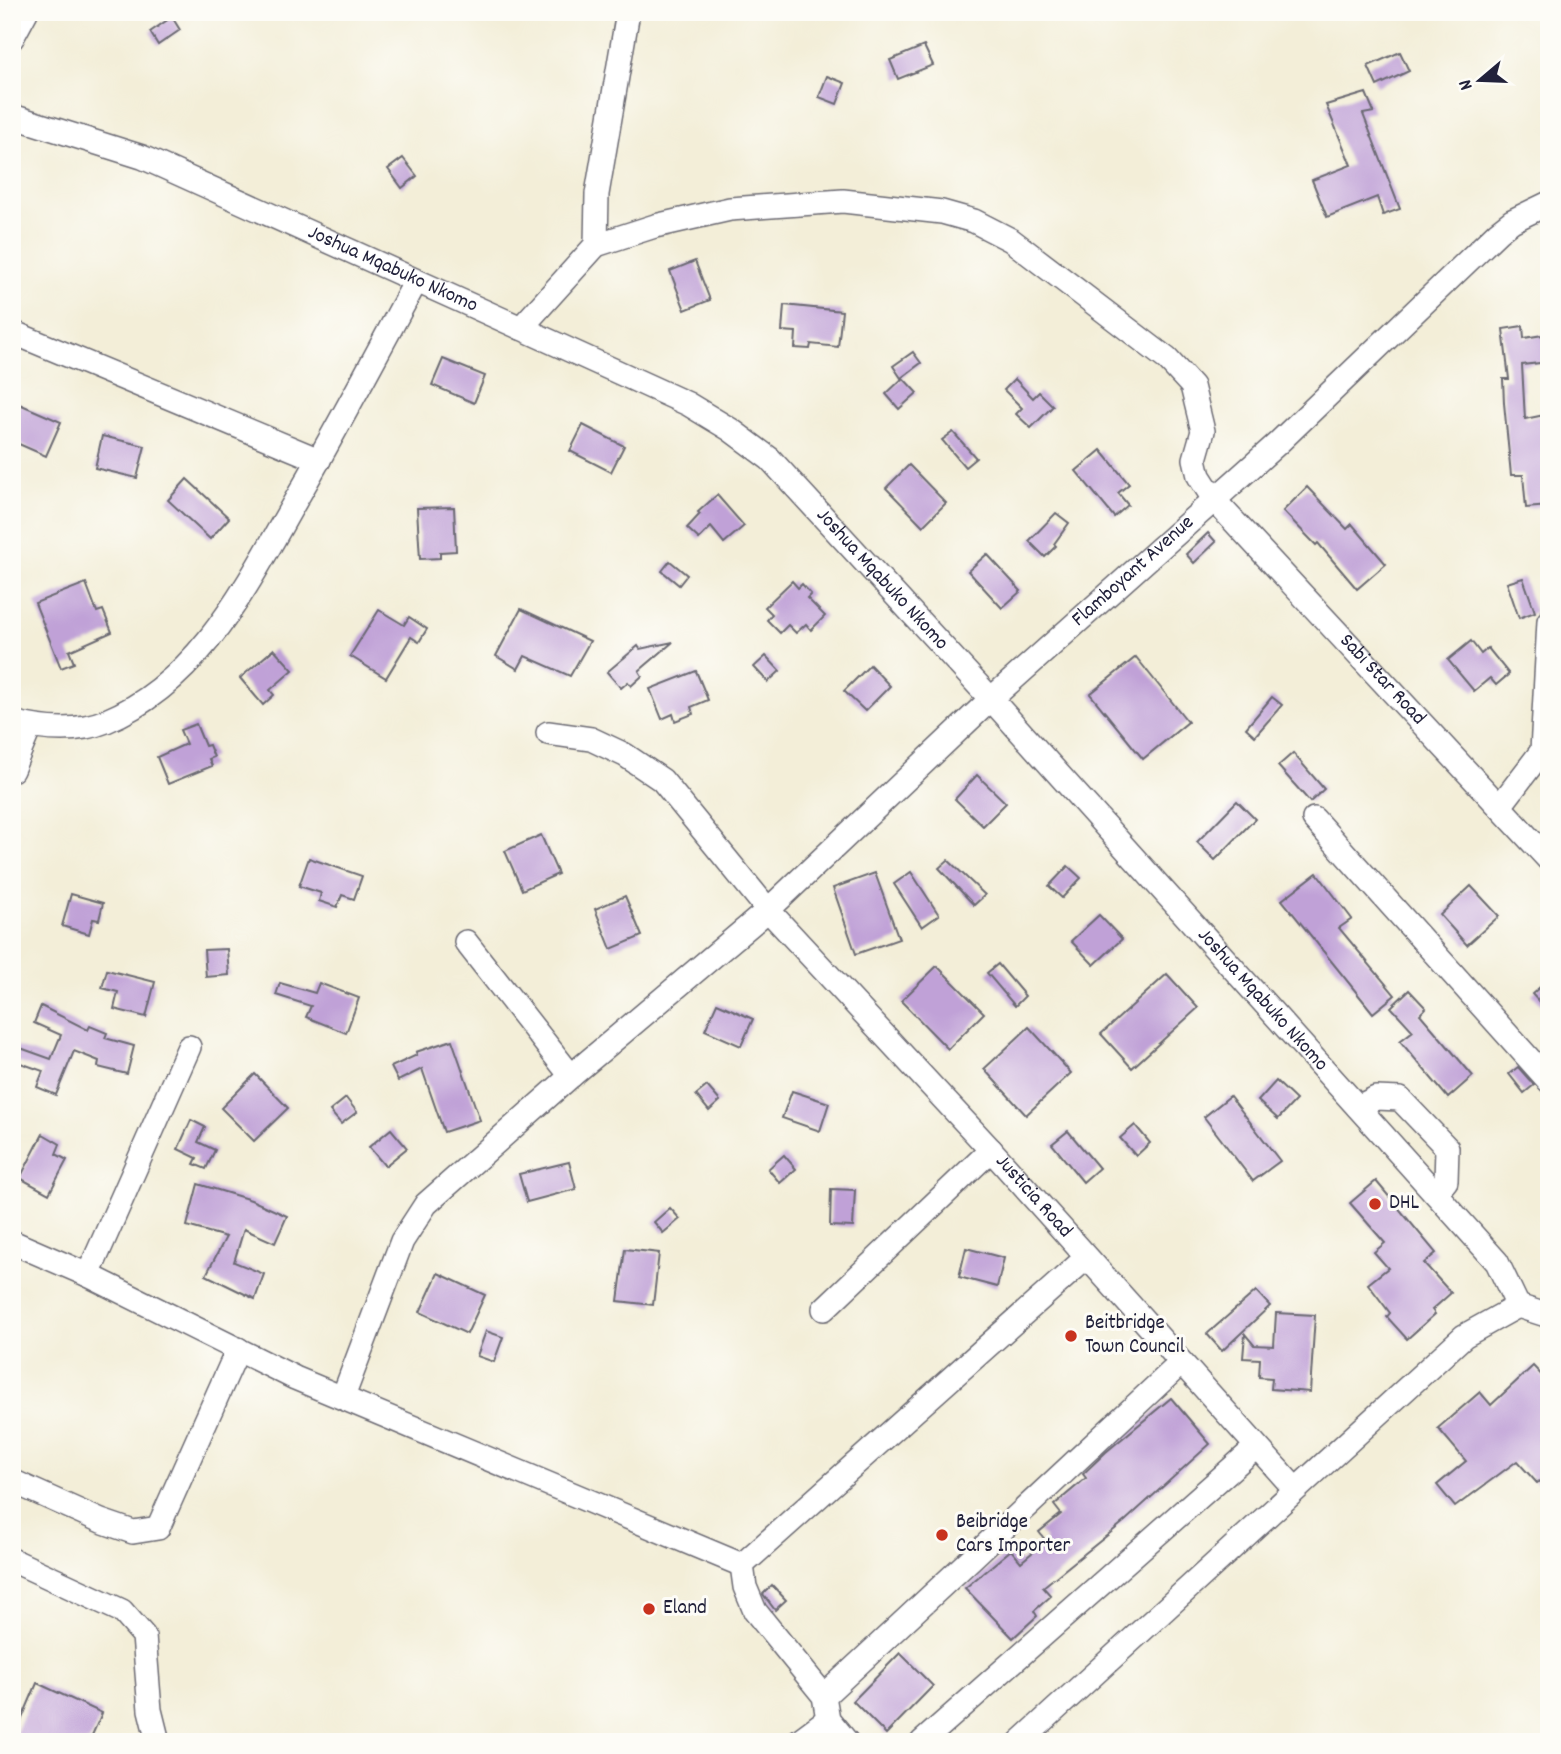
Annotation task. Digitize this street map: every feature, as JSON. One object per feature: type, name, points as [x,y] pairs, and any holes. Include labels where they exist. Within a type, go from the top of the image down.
[{"type":"street","points":[[12,38],[26,12]]},
{"type":"street","points":[[521,328],[596,245],[597,194],[628,12]]},
{"type":"street","name":"Joshua Mqabuko Nkomo","points":[[12,116],[142,158],[415,283],[521,328],[688,404],[731,430],[769,459],[991,699],[1436,1193],[1497,1262],[1518,1306]]},
{"type":"street","name":"Sabi Star Road","points":[[596,245],[655,226],[730,209],[843,201],[942,212],[974,222],[1011,240],[1167,359],[1192,386],[1203,431],[1195,459],[1199,477],[1215,501],[1549,860]]},
{"type":"street","name":"Flamboyant Avenue","points":[[343,1397],[410,1224],[426,1204],[571,1076],[768,910],[991,699],[1215,501],[1498,232],[1512,221],[1549,203]]},
{"type":"street","points":[[12,770],[21,724],[85,727],[106,721],[138,705],[182,670],[234,607],[319,460],[415,283]]},
{"type":"street","points":[[12,332],[319,460]]},
{"type":"street","points":[[1500,806],[1542,751],[1549,621]]},
{"type":"street","name":"Justicia Road","points":[[548,733],[591,739],[625,755],[662,780],[768,910],[991,1150],[1295,1489]]},
{"type":"street","points":[[1314,819],[1549,1081]]},
{"type":"street","points":[[466,942],[571,1076]]},
{"type":"street","points":[[88,1275],[189,1047]]},
{"type":"street","points":[[1358,1107],[1376,1098],[1400,1099],[1447,1148],[1446,1181],[1436,1193]]},
{"type":"street","points":[[824,1309],[991,1150]]},
{"type":"street","points":[[12,1242],[88,1275],[343,1397],[742,1565]]},
{"type":"street","points":[[742,1565],[1086,1258]]},
{"type":"street","points":[[1020,1742],[1464,1336],[1518,1306],[1549,1316]]},
{"type":"street","points":[[12,1481],[133,1532],[158,1528],[238,1349]]},
{"type":"street","points":[[824,1696],[1181,1363]]},
{"type":"street","points":[[922,1742],[1256,1447]]},
{"type":"street","points":[[12,1560],[122,1611],[144,1636],[150,1710],[158,1742]]},
{"type":"street","points":[[742,1565],[745,1587],[755,1611],[824,1696],[828,1719],[847,1742]]},
{"type":"street","points":[[797,1742],[828,1719]]},
{"type":"building","points":[[172,17],[180,30],[158,45],[150,32]]},
{"type":"building","points":[[924,46],[933,65],[898,79],[890,60]]},
{"type":"building","points":[[1400,52],[1409,71],[1377,86],[1368,66]]},
{"type":"building","points":[[827,76],[845,83],[837,104],[819,97]]},
{"type":"building","points":[[1366,93],[1374,112],[1363,114],[1400,209],[1383,215],[1377,197],[1327,217],[1312,180],[1351,165],[1326,105]]},
{"type":"building","points":[[403,158],[417,176],[402,188],[388,169]]},
{"type":"building","points":[[695,261],[710,300],[685,310],[670,271]]},
{"type":"building","points":[[784,305],[842,311],[838,347],[811,344],[810,349],[795,348],[796,332],[782,331]]},
{"type":"building","points":[[1523,326],[1524,338],[1549,334],[1549,362],[1522,365],[1525,419],[1549,414],[1549,506],[1526,508],[1523,475],[1511,475],[1503,379],[1509,379],[1503,329]]},
{"type":"building","points":[[913,352],[921,363],[901,378],[893,366]]},
{"type":"building","points":[[443,359],[485,376],[474,403],[432,385]]},
{"type":"building","points":[[903,378],[917,393],[899,409],[886,394]]},
{"type":"building","points":[[1015,379],[1033,398],[1039,392],[1053,406],[1031,428],[1016,414],[1022,408],[1004,390]]},
{"type":"building","points":[[17,403],[61,422],[46,456],[12,441],[12,415]]},
{"type":"building","points":[[583,425],[624,446],[611,472],[570,451]]},
{"type":"building","points":[[953,432],[976,458],[965,467],[942,440]]},
{"type":"building","points":[[102,436],[145,446],[137,478],[95,468]]},
{"type":"building","points":[[1101,450],[1129,484],[1118,493],[1128,505],[1114,517],[1076,471]]},
{"type":"building","points":[[909,465],[946,503],[923,526],[886,488]]},
{"type":"building","points":[[187,479],[229,518],[210,539],[168,500]]},
{"type":"building","points":[[1307,487],[1347,529],[1352,524],[1386,564],[1357,589],[1318,543],[1316,545],[1283,511]]},
{"type":"building","points":[[717,495],[744,526],[724,543],[711,527],[699,539],[687,528],[700,514],[698,512]]},
{"type":"building","points":[[454,507],[456,551],[440,552],[440,558],[420,559],[417,508]]},
{"type":"building","points":[[1056,513],[1069,523],[1054,544],[1056,546],[1045,557],[1029,541]]},
{"type":"building","points":[[1208,533],[1216,542],[1194,563],[1186,554]]},
{"type":"building","points":[[987,554],[1021,591],[1002,608],[968,571]]},
{"type":"building","points":[[670,561],[687,575],[679,585],[662,571]]},
{"type":"building","points":[[1523,578],[1535,612],[1519,618],[1507,583]]},
{"type":"building","points":[[792,581],[798,588],[802,584],[811,594],[807,598],[825,616],[811,630],[806,624],[796,633],[788,625],[780,633],[767,620],[772,614],[765,607]]},
{"type":"building","points":[[86,583],[97,612],[103,610],[112,632],[69,651],[74,663],[61,668],[35,603]]},
{"type":"building","points":[[521,609],[590,641],[570,676],[525,656],[518,669],[496,656]]},
{"type":"building","points":[[379,610],[404,625],[409,617],[427,629],[419,642],[411,637],[386,678],[350,656]]},
{"type":"building","points":[[1471,641],[1481,654],[1488,648],[1509,674],[1496,685],[1490,678],[1474,691],[1448,660]]},
{"type":"building","points":[[673,642],[639,671],[642,676],[631,686],[628,682],[621,688],[607,672],[638,646],[640,649]]},
{"type":"building","points":[[274,649],[293,670],[270,690],[274,695],[263,705],[240,678]]},
{"type":"building","points":[[766,656],[780,671],[768,682],[754,667]]},
{"type":"building","points":[[1136,657],[1188,722],[1143,759],[1090,694]]},
{"type":"building","points":[[870,665],[890,686],[865,711],[844,691]]},
{"type":"building","points":[[696,671],[708,700],[691,707],[693,714],[675,721],[673,714],[662,719],[650,689]]},
{"type":"building","points":[[1272,697],[1282,705],[1255,736],[1246,728]]},
{"type":"building","points":[[196,724],[205,746],[209,745],[214,757],[209,759],[212,766],[168,784],[157,757],[186,744],[180,730]]},
{"type":"building","points":[[1293,753],[1324,789],[1310,802],[1278,766]]},
{"type":"building","points":[[977,775],[1006,803],[983,826],[955,799]]},
{"type":"building","points":[[1237,801],[1255,819],[1215,860],[1197,842]]},
{"type":"building","points":[[541,835],[558,874],[522,890],[505,851]]},
{"type":"building","points":[[309,858],[362,876],[354,899],[342,895],[337,907],[319,901],[321,893],[299,886]]},
{"type":"building","points":[[948,860],[985,895],[974,905],[939,868]]},
{"type":"building","points":[[1068,866],[1081,878],[1062,898],[1049,886]]},
{"type":"building","points":[[911,872],[939,915],[922,927],[894,884]]},
{"type":"building","points":[[875,873],[899,939],[856,954],[833,888]]},
{"type":"building","points":[[1317,873],[1352,919],[1339,928],[1395,995],[1373,1013],[1282,900]]},
{"type":"building","points":[[1471,886],[1499,916],[1467,945],[1440,915]]},
{"type":"building","points":[[71,894],[103,903],[99,920],[93,919],[89,934],[62,926]]},
{"type":"building","points":[[625,896],[642,936],[611,949],[595,909]]},
{"type":"building","points":[[1099,915],[1122,939],[1094,965],[1071,941]]},
{"type":"building","points":[[227,949],[229,975],[206,977],[204,950]]},
{"type":"building","points":[[998,964],[1025,996],[1015,1006],[987,973]]},
{"type":"building","points":[[937,966],[984,1013],[948,1049],[901,1001]]},
{"type":"building","points":[[107,970],[155,982],[146,1017],[114,1009],[118,992],[102,988]]},
{"type":"building","points":[[1167,974],[1198,1008],[1132,1068],[1101,1034]]},
{"type":"building","points":[[1549,979],[1549,1013],[1532,994]]},
{"type":"building","points":[[280,983],[315,993],[319,983],[359,998],[346,1033],[306,1017],[311,1006],[276,995]]},
{"type":"building","points":[[1409,990],[1426,1008],[1420,1014],[1473,1076],[1448,1098],[1400,1041],[1413,1031],[1391,1007]]},
{"type":"building","points":[[717,1003],[753,1019],[741,1046],[705,1030]]},
{"type":"building","points":[[41,1006],[88,1030],[90,1026],[107,1033],[105,1038],[134,1046],[127,1074],[98,1067],[99,1061],[74,1051],[56,1095],[37,1087],[43,1071],[12,1060],[12,1045],[51,1059],[61,1035],[34,1023]]},
{"type":"building","points":[[1029,1027],[1071,1073],[1026,1115],[984,1069]]},
{"type":"building","points":[[452,1040],[480,1120],[444,1132],[422,1069],[398,1081],[391,1067],[417,1055],[416,1052]]},
{"type":"building","points":[[1518,1067],[1534,1085],[1524,1093],[1509,1074]]},
{"type":"building","points":[[255,1074],[288,1108],[254,1141],[221,1108]]},
{"type":"building","points":[[1276,1081],[1296,1100],[1278,1119],[1258,1101]]},
{"type":"building","points":[[707,1086],[720,1101],[709,1111],[696,1095]]},
{"type":"building","points":[[792,1091],[829,1103],[820,1131],[782,1118]]},
{"type":"building","points":[[1230,1096],[1280,1161],[1253,1181],[1204,1117]]},
{"type":"building","points":[[346,1098],[357,1112],[341,1124],[330,1111]]},
{"type":"building","points":[[191,1120],[205,1127],[198,1142],[215,1150],[206,1169],[194,1164],[197,1158],[178,1149]]},
{"type":"building","points":[[1135,1125],[1150,1143],[1136,1156],[1120,1138]]},
{"type":"building","points":[[391,1129],[407,1148],[385,1166],[369,1147]]},
{"type":"building","points":[[1068,1131],[1099,1168],[1083,1182],[1052,1144]]},
{"type":"building","points":[[43,1134],[60,1144],[56,1154],[67,1160],[49,1194],[20,1178]]},
{"type":"building","points":[[784,1155],[796,1169],[780,1183],[768,1169]]},
{"type":"building","points":[[569,1162],[576,1189],[527,1202],[519,1174]]},
{"type":"building","points":[[1376,1181],[1436,1253],[1424,1263],[1451,1293],[1432,1310],[1435,1314],[1407,1339],[1387,1317],[1390,1313],[1368,1284],[1388,1268],[1374,1252],[1385,1243],[1350,1203]]},
{"type":"building","points":[[198,1184],[251,1200],[287,1216],[275,1243],[244,1229],[234,1262],[264,1274],[255,1299],[206,1275],[226,1237],[187,1226]]},
{"type":"building","points":[[831,1189],[855,1190],[853,1227],[830,1226]]},
{"type":"building","points":[[670,1208],[680,1219],[663,1233],[654,1222]]},
{"type":"building","points":[[966,1248],[1004,1258],[997,1287],[959,1277]]},
{"type":"building","points":[[625,1249],[659,1253],[653,1305],[618,1301]]},
{"type":"building","points":[[438,1273],[485,1295],[467,1334],[420,1312]]},
{"type":"building","points":[[1256,1291],[1270,1306],[1222,1351],[1207,1334]]},
{"type":"building","points":[[1276,1313],[1315,1315],[1310,1392],[1271,1389],[1272,1378],[1259,1377],[1260,1359],[1243,1358],[1245,1334],[1254,1345],[1274,1346]]},
{"type":"building","points":[[486,1331],[503,1337],[494,1362],[477,1356]]},
{"type":"building","points":[[1533,1366],[1549,1383],[1549,1473],[1537,1483],[1517,1461],[1455,1507],[1437,1485],[1466,1461],[1438,1428],[1480,1392],[1491,1405]]},
{"type":"building","points":[[1171,1398],[1210,1444],[1125,1521],[1043,1587],[1051,1596],[1034,1611],[1037,1616],[1013,1638],[965,1588],[1011,1550],[1021,1562],[1046,1541],[1039,1532],[1061,1514],[1054,1505],[1086,1478],[1083,1474],[1106,1452]]},
{"type":"building","points":[[772,1585],[786,1600],[775,1610],[763,1594]]},
{"type":"building","points":[[900,1653],[933,1686],[886,1734],[853,1701]]},
{"type":"building","points":[[37,1683],[102,1713],[89,1742],[12,1742]]},
{"type":"place","name":"DHL","points":[[1375,1204]]},
{"type":"place","name":"Beitbridge Town Council","points":[[1071,1336]]},
{"type":"place","name":"Beibridge Cars Importer","points":[[942,1535]]},
{"type":"place","name":"Eland","points":[[649,1609]]}]
